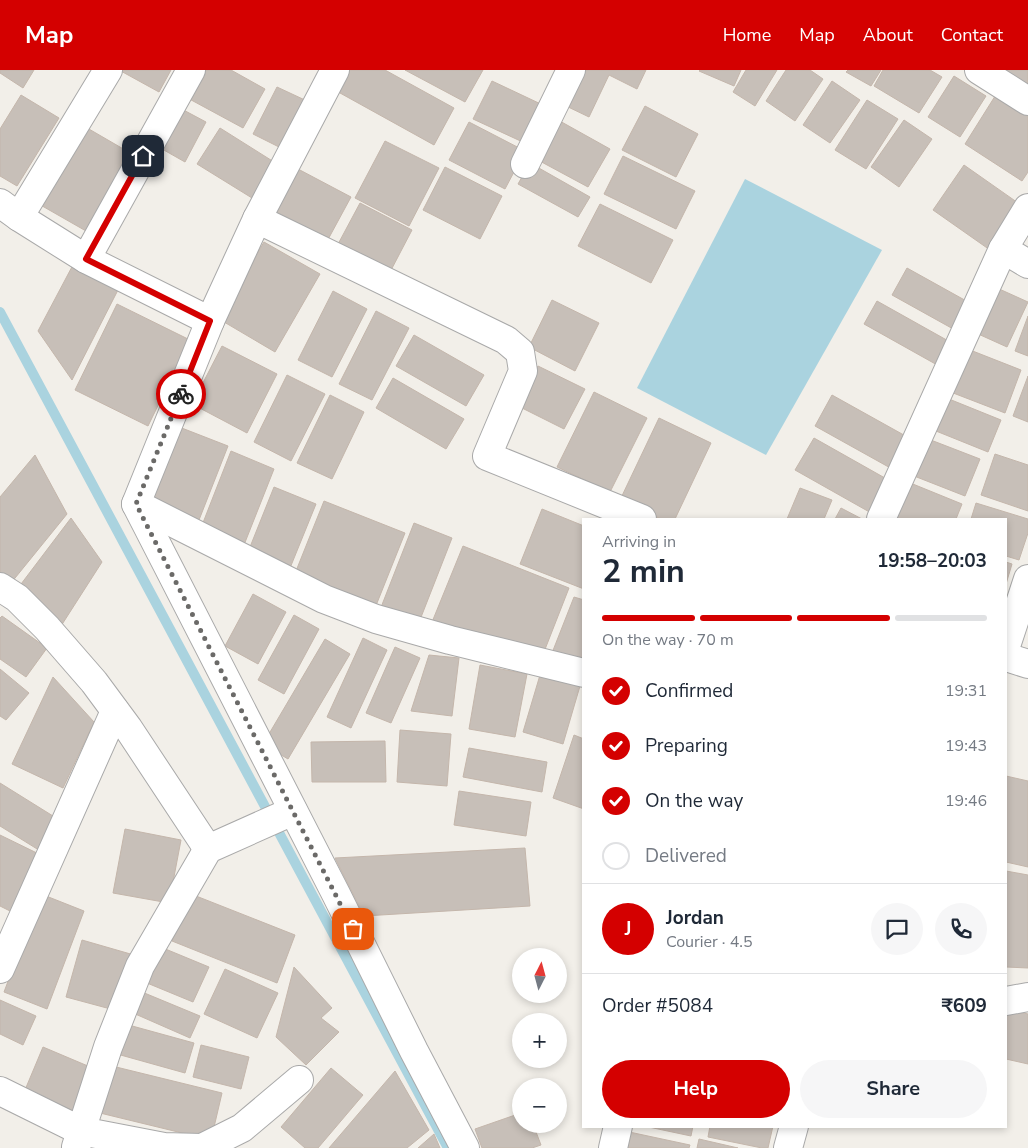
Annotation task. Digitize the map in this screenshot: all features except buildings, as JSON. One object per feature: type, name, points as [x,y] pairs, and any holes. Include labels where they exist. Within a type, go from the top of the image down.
[{"type":"street","points":[[108,70],[10,210],[86,259],[210,321]]},
{"type":"street","points":[[86,259],[190,70]]},
{"type":"street","points":[[335,70],[258,219],[210,321],[136,504],[285,814],[336,894],[414,1051],[465,1148]]},
{"type":"street","points":[[525,164],[572,70]]},
{"type":"street","points":[[982,71],[1028,101]]},
{"type":"street","points":[[880,518],[1003,249],[1028,208]]},
{"type":"street","points":[[258,219],[506,340],[520,352],[523,371],[487,456],[640,518]]},
{"type":"street","points":[[1003,249],[1028,264]]},
{"type":"street","points":[[136,504],[324,599],[376,619],[450,640],[582,673]]},
{"type":"street","points":[[1007,643],[1028,579]]},
{"type":"street","points":[[0,587],[18,598],[94,682],[128,728],[208,849]]},
{"type":"street","points":[[1007,657],[1028,664]]},
{"type":"street","points":[[0,969],[115,712]]},
{"type":"street","points":[[78,1139],[108,1047],[140,966],[208,849],[285,814]]},
{"type":"street","points":[[1007,1001],[1028,997]]},
{"type":"street","points":[[208,1145],[242,1128],[299,1080]]},
{"type":"street","points":[[0,1091],[78,1139],[164,1147],[208,1145],[251,1148]]},
{"type":"street","points":[[613,1148],[618,1128]]},
{"type":"street","points":[[788,1148],[793,1128]]},
{"type":"water","points":[[745,179],[882,250],[766,455],[637,388]]},
{"type":"waterway","points":[[0,312],[448,1148]]},
{"type":"way so far","points":[[181,394],[136,504],[353,929]]},
{"type":"route","points":[[143,156],[86,259],[210,321],[181,394]]}]
